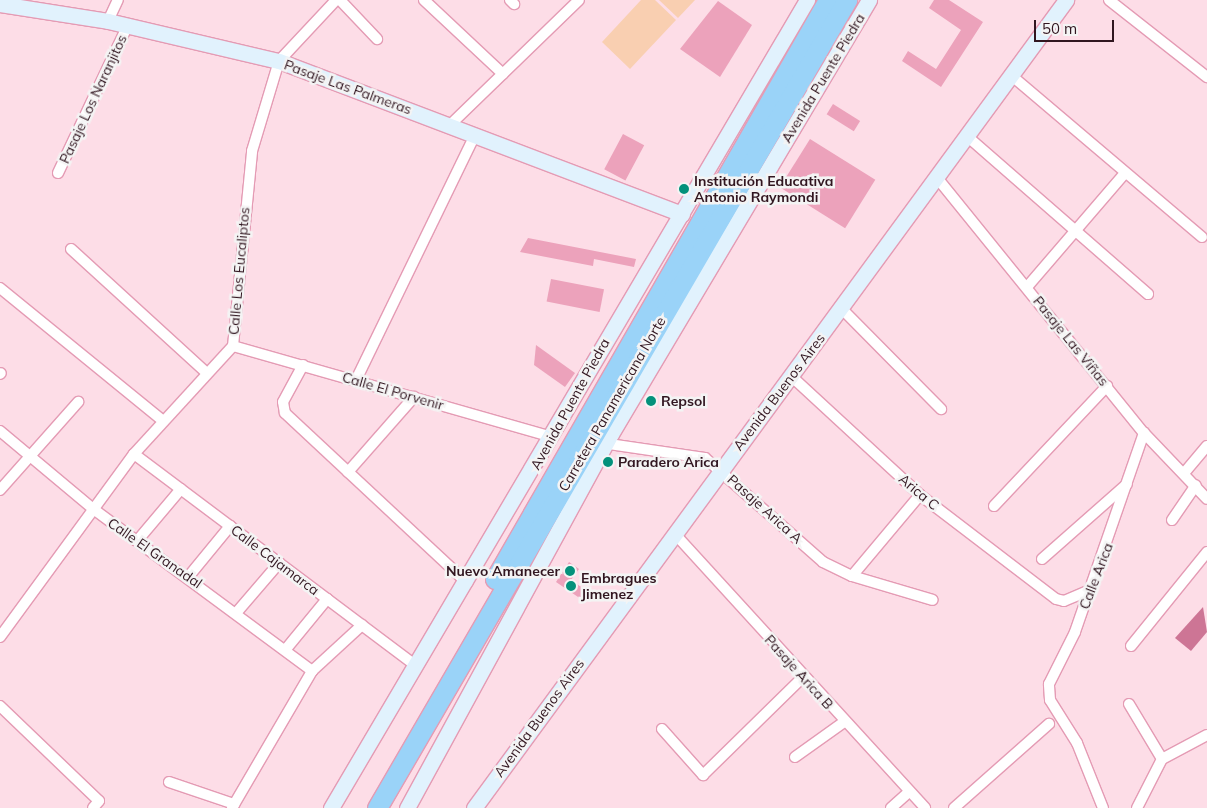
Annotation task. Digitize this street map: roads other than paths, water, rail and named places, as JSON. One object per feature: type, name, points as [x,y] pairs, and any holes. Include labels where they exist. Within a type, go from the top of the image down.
[{"type":"highway","name":"Carretera Panamericana Norte","points":[[364,808],[828,0]]},
{"type":"highway","name":"Carretera Panamericana Norte","points":[[377,808],[599,442],[847,0]]},
{"type":"main road","name":"Avenida Puente Piedra","points":[[331,808],[467,583],[807,0]]},
{"type":"main road","name":"Avenida Puente Piedra","points":[[407,808],[599,442],[869,0]]},
{"type":"main road","name":"Avenida Buenos Aires","points":[[474,808],[790,375],[842,309],[938,179],[1066,0]]},
{"type":"main road","name":"Pasaje Las Palmeras","points":[[0,4],[29,4],[108,20],[279,62],[451,124],[475,135],[682,214]]},
{"type":"street","points":[[108,20],[118,0]]},
{"type":"street","points":[[338,0],[377,39]]},
{"type":"street","name":"Calle Los Eucaliptos","points":[[0,636],[92,508],[134,454],[233,346],[248,166],[279,62],[338,0]]},
{"type":"street","points":[[424,0],[503,74]]},
{"type":"street","points":[[451,124],[579,0]]},
{"type":"street","points":[[1109,0],[1207,77]]},
{"type":"street","name":"Pasaje Los Naranjitos","points":[[58,172],[128,25]]},
{"type":"street","points":[[1012,76],[1202,237]]},
{"type":"street","points":[[356,380],[475,135]]},
{"type":"street","points":[[968,137],[1078,228],[1148,294]]},
{"type":"street","points":[[1027,286],[1125,172]]},
{"type":"street","name":"Pasaje Las Viñas","points":[[938,179],[1027,286],[1144,433],[1185,472],[1207,499]]},
{"type":"street","points":[[71,249],[207,373]]},
{"type":"street","points":[[0,288],[163,421]]},
{"type":"street","points":[[842,309],[941,409]]},
{"type":"street","name":"Calle El Porvenir","points":[[233,346],[552,437]]},
{"type":"street","points":[[303,365],[282,408],[467,583]]},
{"type":"street","name":"Arica C","points":[[790,375],[920,495],[1056,599],[1064,601],[1090,590]]},
{"type":"street","points":[[994,506],[1107,386]]},
{"type":"street","points":[[348,472],[414,397]]},
{"type":"street","points":[[0,490],[78,402]]},
{"type":"street","name":"Calle El Granadal","points":[[0,431],[92,508],[189,576],[286,649],[312,671]]},
{"type":"street","name":"Calle Arica","points":[[1104,808],[1077,743],[1057,716],[1049,684],[1090,590],[1144,433]]},
{"type":"street","name":"Pasaje Arica A","points":[[599,442],[695,456],[721,469],[823,562],[852,576],[933,600]]},
{"type":"street","points":[[1185,472],[1207,446]]},
{"type":"street","name":"Calle Cajamarca","points":[[134,454],[416,666]]},
{"type":"street","points":[[1042,560],[1128,483]]},
{"type":"street","points":[[1172,520],[1196,485]]},
{"type":"street","points":[[137,541],[181,489]]},
{"type":"street","points":[[852,576],[920,495]]},
{"type":"street","points":[[189,576],[230,526]]},
{"type":"street","name":"Pasaje Arica B","points":[[675,534],[844,722],[925,808]]},
{"type":"street","points":[[1131,646],[1207,552]]},
{"type":"street","points":[[237,612],[279,564]]},
{"type":"street","points":[[286,649],[327,599]]},
{"type":"street","points":[[169,782],[233,806],[312,671],[362,625]]},
{"type":"street","points":[[662,729],[703,775],[803,677]]},
{"type":"street","points":[[1129,704],[1162,759]]},
{"type":"street","points":[[0,706],[99,801],[93,808]]},
{"type":"street","points":[[795,757],[844,722]]},
{"type":"street","points":[[954,808],[1049,724]]},
{"type":"street","points":[[1136,808],[1162,759],[1207,735]]},
{"type":"street","points":[[891,808],[909,792]]},
{"type":"street","points":[[1104,808],[1114,808]]},
{"type":"place","name":"Institución Educativa Antonio Raymondi","points":[[684,189]]},
{"type":"place","name":"Repsol","points":[[651,401]]},
{"type":"place","name":"Paradero Arica","points":[[608,462]]},
{"type":"place","name":"Nuevo Amanecer","points":[[570,571]]},
{"type":"place","name":"Embragues Jimenez","points":[[571,586]]}]
